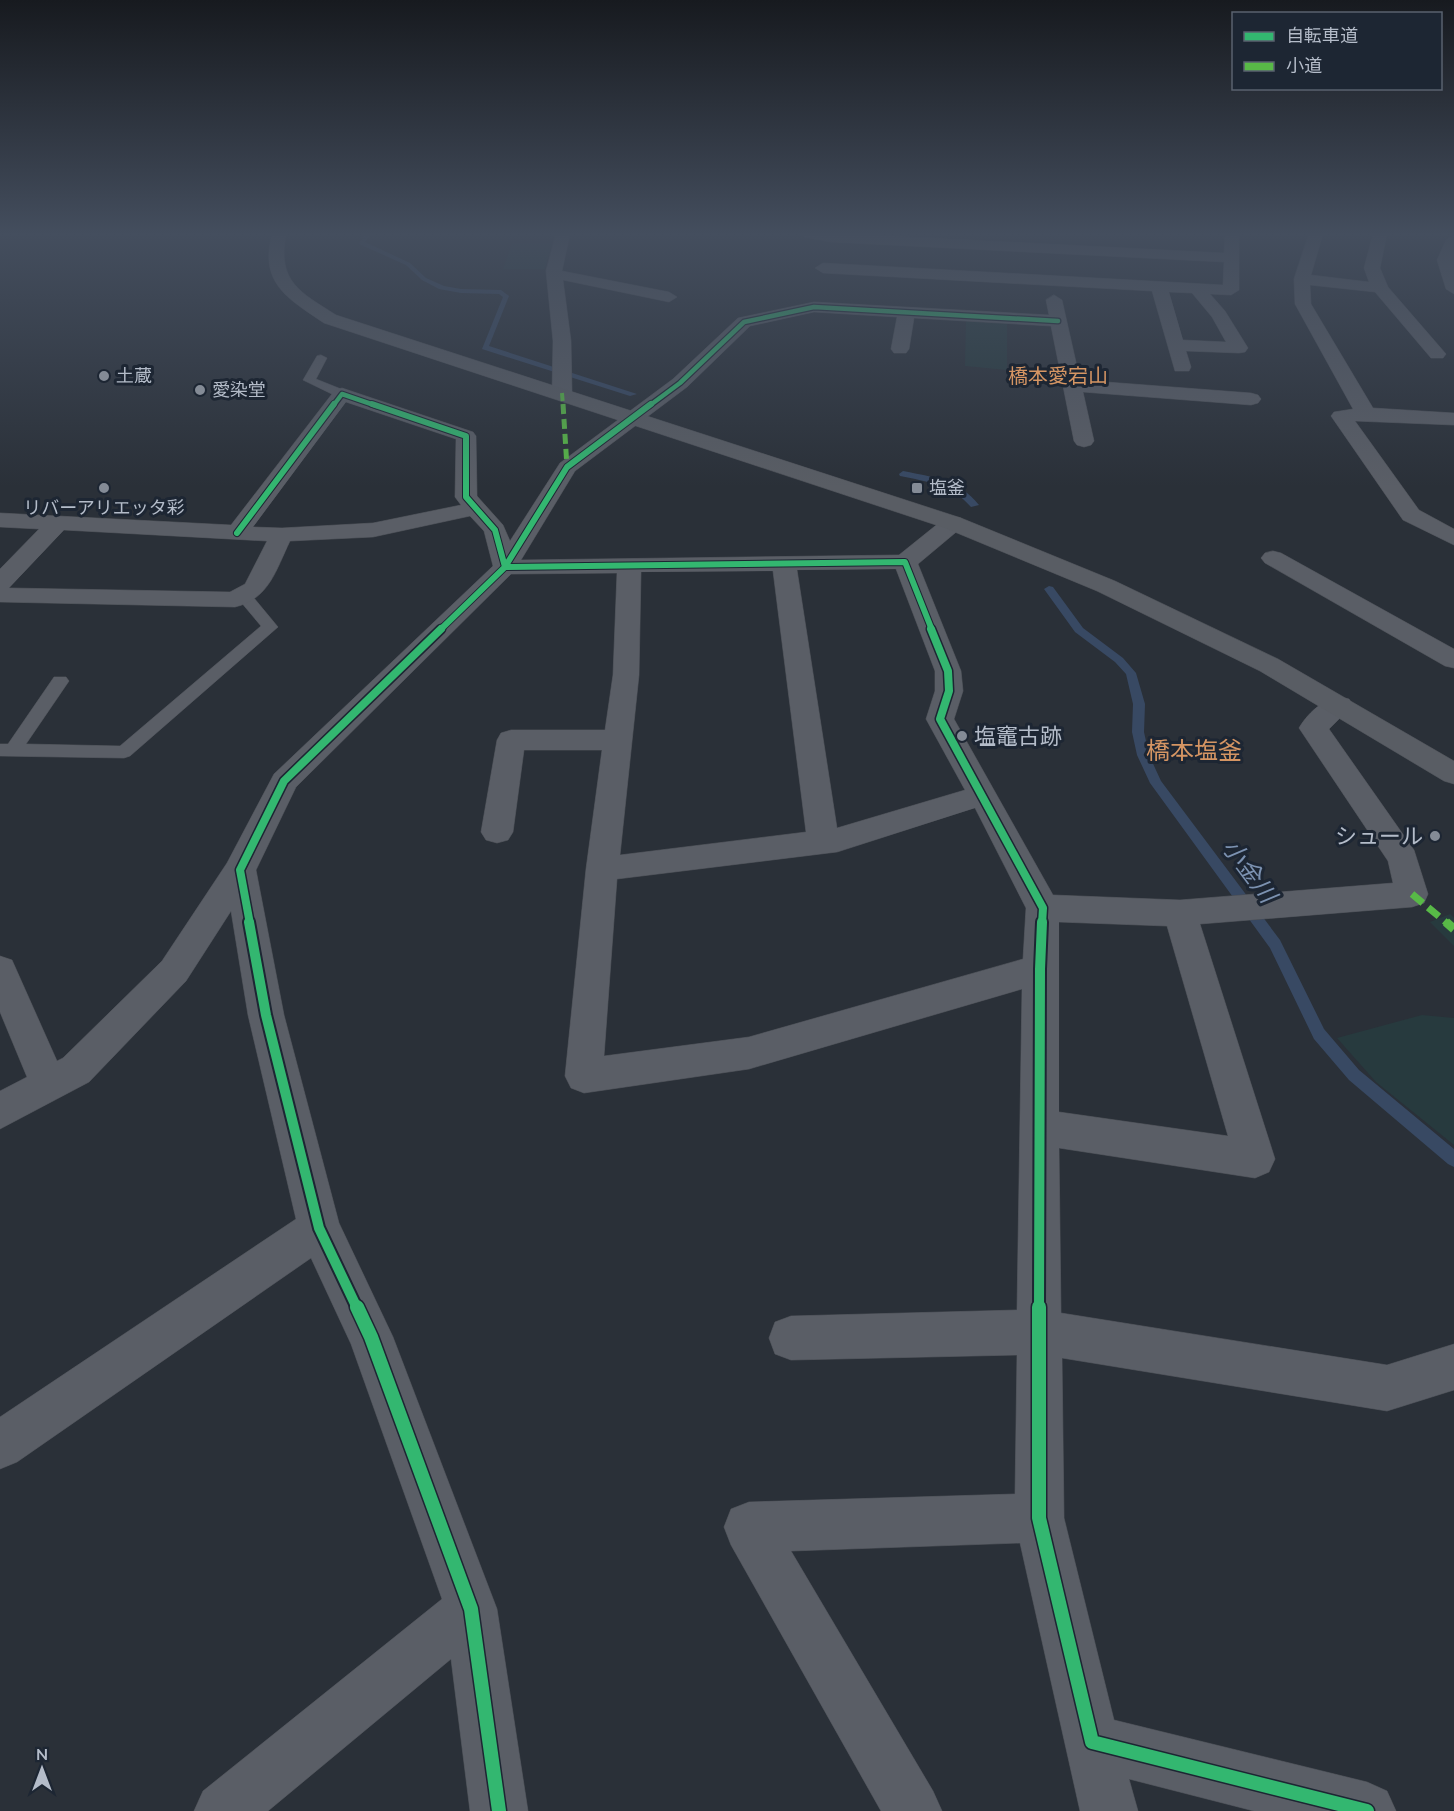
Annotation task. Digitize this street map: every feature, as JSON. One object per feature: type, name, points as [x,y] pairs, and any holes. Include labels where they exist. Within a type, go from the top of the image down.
[{"type":"street","points":[[329,319],[393,341],[561,380],[636,418],[953,523],[1106,586],[1269,665],[1454,774]]},
{"type":"street","points":[[560,319],[562,341],[561,380]]},
{"type":"street","points":[[0,1111],[76,1070],[174,971],[240,870],[284,781],[506,567],[567,467],[636,418],[680,383],[744,322],[760,319]]},
{"type":"street","points":[[900,349],[905,319]]},
{"type":"street","points":[[1016,319],[1058,321],[1084,441]]},
{"type":"street","points":[[1168,319],[1190,394]]},
{"type":"street","points":[[1176,345],[1239,348],[1221,319]]},
{"type":"street","points":[[1311,319],[1366,414]]},
{"type":"street","points":[[1406,319],[1437,354]]},
{"type":"street","points":[[1072,385],[1251,399]]},
{"type":"street","points":[[237,533],[342,394],[466,436],[466,497],[495,530],[506,567]]},
{"type":"street","points":[[1454,419],[1366,414],[1341,416],[1411,515],[1454,538]]},
{"type":"street","points":[[0,520],[282,535],[373,530],[476,508]]},
{"type":"street","points":[[506,567],[905,562],[953,523]]},
{"type":"street","points":[[0,583],[57,524]]},
{"type":"street","points":[[0,595],[235,600],[255,588],[282,535]]},
{"type":"street","points":[[1273,558],[1454,660]]},
{"type":"street","points":[[905,562],[948,671],[949,692],[940,719],[1043,908],[1040,969],[1039,1518],[1109,1811]]},
{"type":"street","points":[[784,564],[824,841]]},
{"type":"street","points":[[629,566],[626,675],[602,869],[584,1076],[749,1053],[1040,969]]},
{"type":"street","points":[[1043,908],[1180,913],[1413,894],[1403,859],[1314,728],[1339,705]]},
{"type":"street","points":[[497,832],[511,741],[618,741]]},
{"type":"street","points":[[602,869],[837,840],[983,795]]},
{"type":"street","points":[[240,870],[266,1015],[319,1228],[371,1337],[471,1609],[499,1811]]},
{"type":"street","points":[[1040,1127],[1255,1159],[1180,913]]},
{"type":"street","points":[[0,970],[49,1085]]},
{"type":"street","points":[[0,1445],[319,1228]]},
{"type":"street","points":[[791,1338],[1038,1332],[1388,1388],[1454,1367]]},
{"type":"street","points":[[914,1811],[749,1527],[1039,1518]]},
{"type":"street","points":[[223,1811],[471,1609]]},
{"type":"street","points":[[1092,1742],[1367,1811]]},
{"type":"lane","points":[[321,358],[309,380],[342,394]]},
{"type":"lane","points":[[7,750],[124,752],[270,627],[243,595]]},
{"type":"lane","points":[[7,750],[60,681]]},
{"type":"green space","points":[[966,320],[1007,322],[1007,370],[965,366]]},
{"type":"green space","points":[[1450,914],[1454,918],[1454,946],[1430,922]]},
{"type":"green space","points":[[1422,1015],[1454,1018],[1454,1145],[1376,1082],[1337,1038]]},
{"type":"waterway","name":"小金川","points":[[498,319],[485,347],[633,394]]},
{"type":"waterway","name":"小金川","points":[[903,474],[951,485],[967,496],[974,505]]},
{"type":"waterway","name":"小金川","points":[[1049,589],[1079,630],[1119,660],[1131,673],[1139,704],[1138,732],[1143,755],[1156,783],[1275,944],[1319,1034],[1354,1075],[1454,1159]]},
{"type":"marked path","points":[[562,393],[567,467]]},
{"type":"marked path","points":[[1412,894],[1454,929]]},
{"type":"cycle path","points":[[499,1811],[471,1609],[371,1337],[319,1228],[266,1015],[240,870],[284,781],[505,567],[567,467],[680,383],[744,322],[760,319]]},
{"type":"cycle path","points":[[1015,319],[1058,321]]},
{"type":"cycle path","points":[[237,533],[342,394],[466,436],[466,497],[495,530],[505,567],[905,562],[948,671],[949,691],[940,719],[1043,908],[1040,969],[1039,1518],[1092,1742],[1367,1811]]},
{"type":"place","name":"土蔵","points":[[104,376]]},
{"type":"place","name":"愛染堂","points":[[200,390]]},
{"type":"place","name":"リバーアリエッタ彩","points":[[104,488]]},
{"type":"place","name":"塩釜","points":[[917,488]]},
{"type":"place","name":"塩竈古跡","points":[[962,736]]},
{"type":"place","name":"シュール","points":[[1435,836]]},
{"type":"district","name":"橋本愛宕山","points":[[1058,376]]},
{"type":"district","name":"橋本塩釜","points":[[1194,751]]}]
